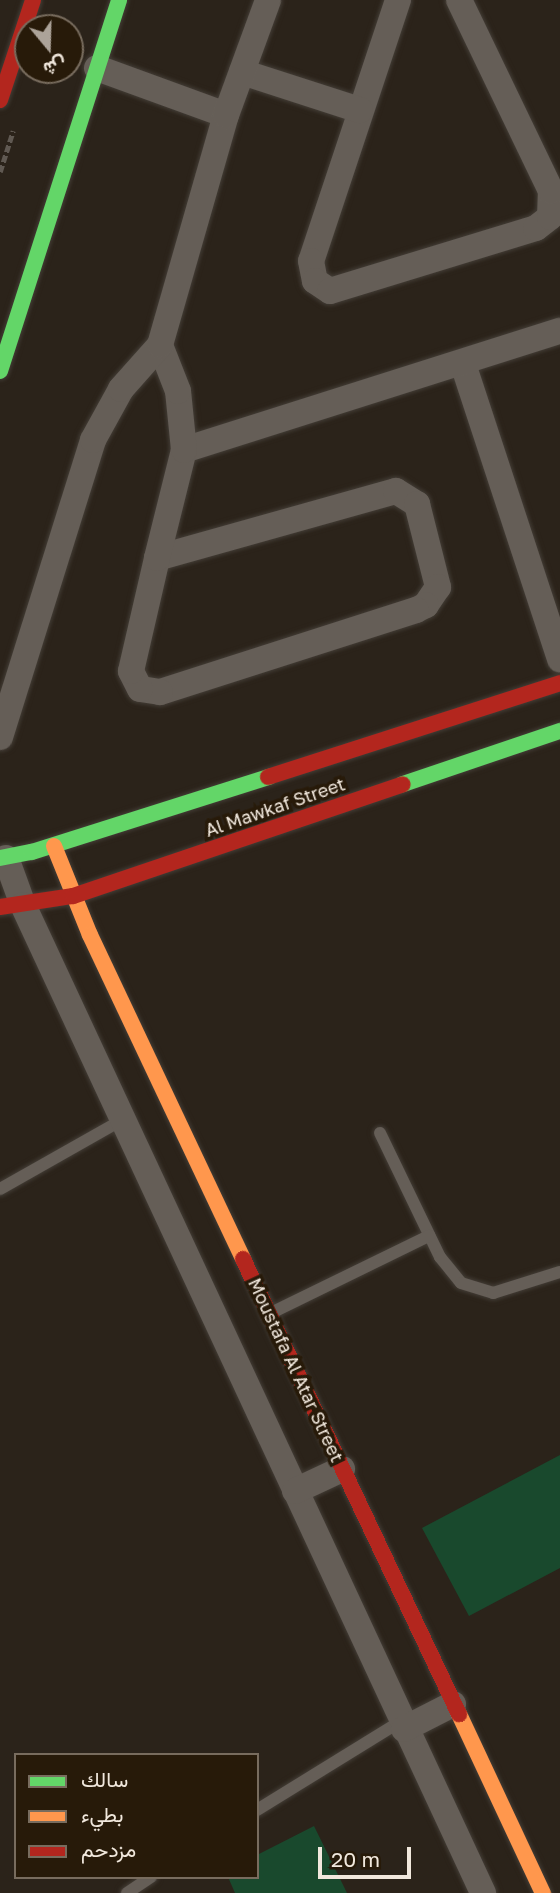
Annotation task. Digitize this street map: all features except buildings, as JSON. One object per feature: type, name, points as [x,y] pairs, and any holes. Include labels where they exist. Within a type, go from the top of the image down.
[{"type":"street","points":[[0,100],[33,0]]},
{"type":"street","points":[[0,371],[119,0]]},
{"type":"street","points":[[0,737],[93,440],[121,389],[160,345],[226,114],[268,0]]},
{"type":"street","points":[[398,0],[311,261],[312,275],[322,287],[347,289],[536,228],[550,217],[551,191],[459,0]]},
{"type":"street","points":[[97,68],[226,114]]},
{"type":"street","points":[[242,72],[360,110]]},
{"type":"street","points":[[9,278],[28,284]]},
{"type":"street","points":[[184,450],[463,364],[560,331]]},
{"type":"street","points":[[157,558],[396,491],[417,504],[438,587],[434,597],[416,610],[153,693],[135,684],[131,671],[157,558],[184,450],[178,391],[160,345]]},
{"type":"street","points":[[463,364],[560,660]]},
{"type":"street","name":"Al Mawkaf Street","points":[[3,858],[54,846],[560,683]]},
{"type":"street","name":"Al Mawkaf Street","points":[[11,906],[73,896],[560,731]]},
{"type":"street","name":"Moustafa Al Atar Street","points":[[54,846],[73,896],[542,1893]]},
{"type":"street","points":[[3,858],[11,906],[122,1120],[402,1725],[483,1893]]},
{"type":"street","points":[[295,1491],[342,1469]]},
{"type":"street","points":[[402,1725],[453,1704]]},
{"type":"lane","points":[[0,1189],[122,1120]]},
{"type":"lane","points":[[380,1133],[429,1236],[461,1283],[493,1293],[560,1272]]},
{"type":"lane","points":[[269,1313],[429,1236]]},
{"type":"lane","points":[[259,1809],[402,1725]]},
{"type":"lane","points":[[127,1893],[148,1879]]},
{"type":"green space","points":[[560,1455],[560,1568],[469,1616],[422,1528]]},
{"type":"green space","points":[[314,1826],[347,1893],[235,1893],[229,1879],[259,1879],[259,1854]]},
{"type":"traffic: fast","points":[[0,371],[119,0]]},
{"type":"traffic: fast","points":[[403,784],[560,731]]},
{"type":"traffic: fast","points":[[0,858],[32,852],[268,777]]},
{"type":"traffic: slow","points":[[54,846],[90,935],[243,1259]]},
{"type":"traffic: slow","points":[[459,1714],[543,1893]]},
{"type":"traffic: jam","points":[[0,100],[33,0]]},
{"type":"traffic: jam","points":[[268,777],[560,683]]},
{"type":"traffic: jam","points":[[0,907],[73,896],[403,784]]},
{"type":"traffic: jam","points":[[243,1259],[459,1714]]}]
